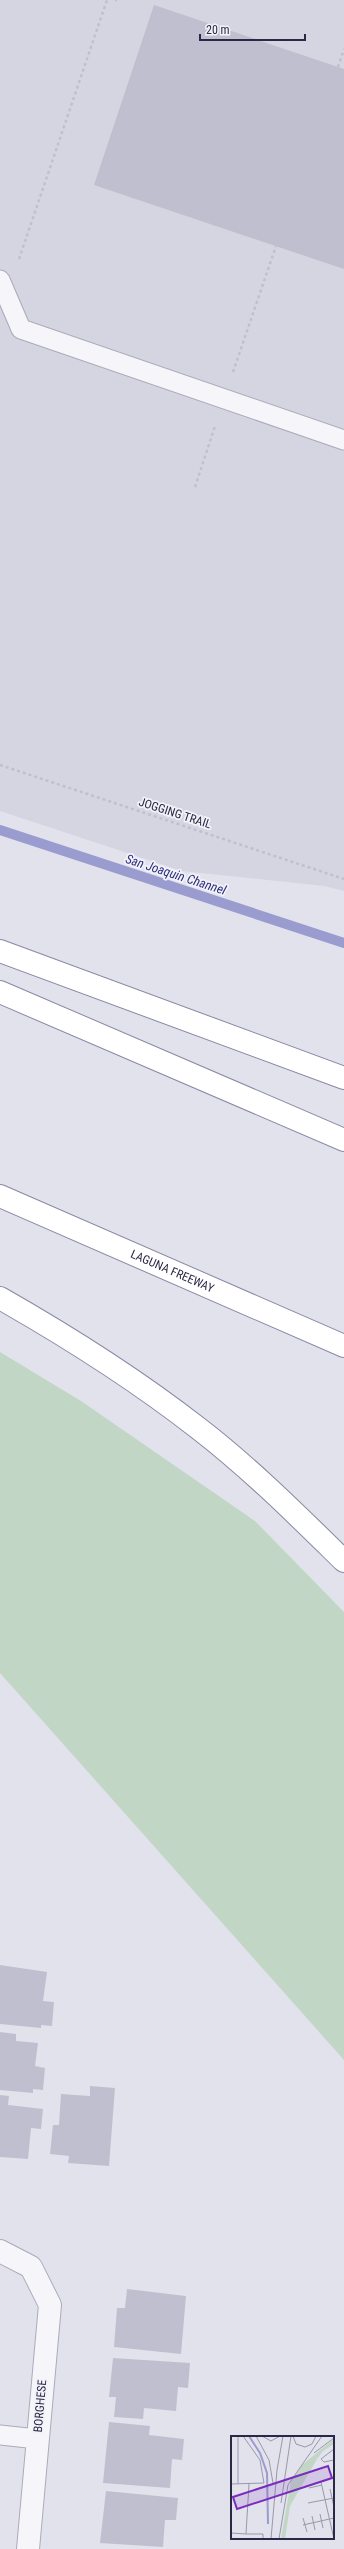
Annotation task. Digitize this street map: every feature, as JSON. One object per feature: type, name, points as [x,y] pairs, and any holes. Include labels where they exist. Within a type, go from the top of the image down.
[{"type":"highway","points":[[0,951],[344,1078]]},
{"type":"highway","points":[[0,992],[344,1140]]},
{"type":"highway","name":"LAGUNA FREEWAY","points":[[0,1196],[344,1346]]},
{"type":"highway","points":[[0,1298],[101,1360],[198,1428],[283,1501],[344,1561]]},
{"type":"street","name":"BORGHESE","points":[[0,2251],[31,2267],[50,2305],[28,2549]]},
{"type":"lane","points":[[3,288],[21,330],[225,398],[344,440]]},
{"type":"lane","points":[[0,2435],[38,2439]]},
{"type":"path","points":[[3,288],[107,0]]},
{"type":"path","points":[[338,67],[344,49]]},
{"type":"path","points":[[196,487],[276,246]]},
{"type":"path","name":"JOGGING TRAIL","points":[[0,765],[344,879]]},
{"type":"shaded area","points":[[0,0],[344,0],[344,891],[324,886],[182,871],[0,811]]},
{"type":"green space","points":[[0,1352],[81,1401],[255,1521],[344,1612],[344,2060],[0,1673]]},
{"type":"building","points":[[154,5],[344,69],[344,269],[94,185]]},
{"type":"building","points":[[0,1965],[47,1972],[43,2001],[54,2002],[52,2026],[41,2025],[41,2028],[0,2024]]},
{"type":"building","points":[[0,2032],[16,2034],[16,2041],[38,2043],[35,2066],[45,2068],[43,2090],[33,2089],[33,2093],[0,2090]]},
{"type":"building","points":[[90,2086],[115,2088],[109,2166],[68,2163],[69,2156],[50,2154],[53,2125],[59,2125],[61,2094],[90,2096]]},
{"type":"building","points":[[0,2095],[9,2096],[8,2105],[43,2109],[41,2129],[31,2128],[28,2159],[0,2157]]},
{"type":"building","points":[[127,2289],[186,2296],[181,2354],[114,2347],[117,2308],[125,2308]]},
{"type":"building","points":[[113,2358],[190,2363],[188,2388],[178,2387],[176,2411],[144,2408],[143,2419],[114,2417],[116,2397],[109,2397]]},
{"type":"building","points":[[109,2422],[150,2426],[149,2435],[184,2439],[182,2460],[172,2459],[170,2488],[103,2483]]},
{"type":"building","points":[[106,2491],[178,2498],[176,2520],[165,2520],[163,2547],[100,2543]]},
{"type":"waterway","name":"San Joaquin Channel","points":[[0,830],[344,943]]}]
